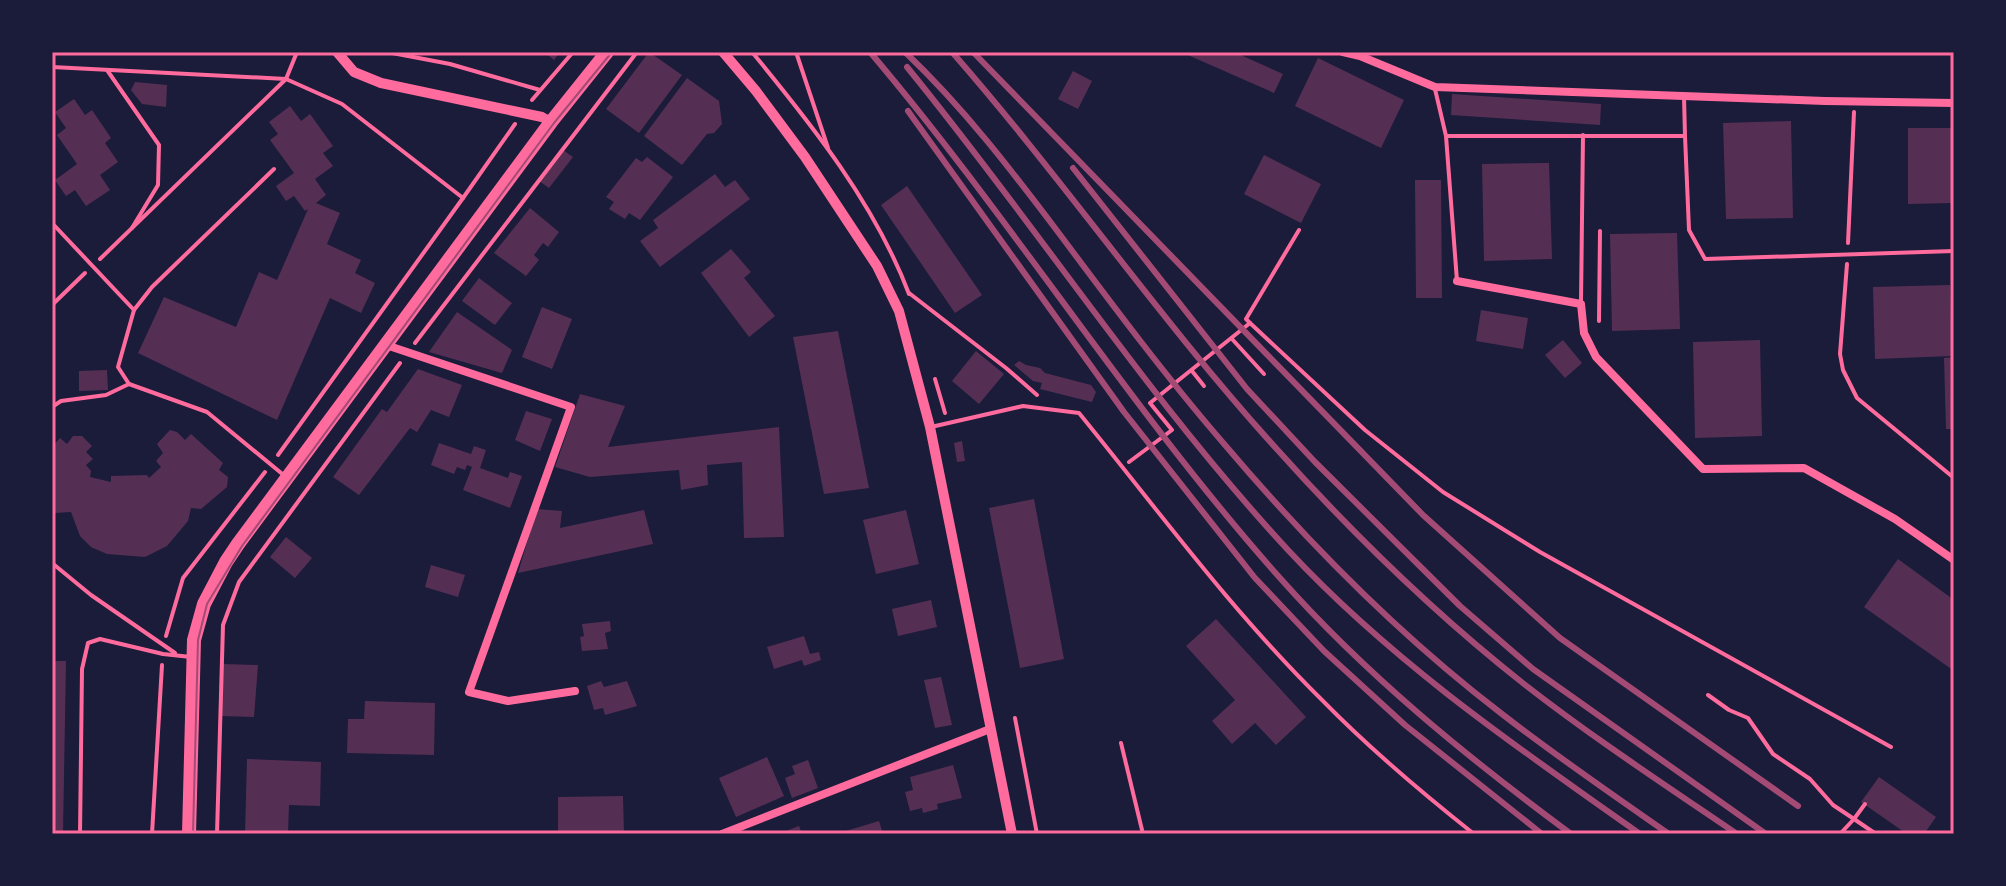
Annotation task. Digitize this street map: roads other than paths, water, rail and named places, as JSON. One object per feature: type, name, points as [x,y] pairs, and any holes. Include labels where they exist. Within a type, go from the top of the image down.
[{"type":"main road","points":[[189,834],[193,657],[204,604],[226,562],[551,122],[607,52]]},
{"type":"street","points":[[336,52],[354,72],[381,83],[542,117],[551,122]]},
{"type":"street","points":[[723,52],[797,146],[877,266],[899,311],[930,427],[1012,834]]},
{"type":"street","points":[[1343,52],[1435,87],[1954,103]]},
{"type":"street","points":[[1457,281],[1581,304],[1584,333],[1596,357],[1703,469],[1804,468],[1895,519],[1954,560]]},
{"type":"street","points":[[386,345],[571,407],[469,692],[508,701],[575,691]]},
{"type":"street","points":[[722,834],[990,729]]},
{"type":"lane","points":[[1435,87],[1446,136],[1457,281]]},
{"type":"lane","points":[[1684,95],[1689,230],[1705,259],[1954,251]]},
{"type":"lane","points":[[1581,304],[1583,135]]},
{"type":"lane","points":[[1446,136],[1685,136]]},
{"type":"lane","points":[[274,169],[152,287],[134,310],[118,367],[129,384],[207,412],[288,478]]},
{"type":"lane","points":[[52,223],[134,310]]},
{"type":"lane","points":[[52,407],[61,401],[106,395],[129,384]]},
{"type":"lane","points":[[930,427],[1023,406],[1079,413],[1256,630],[1321,700],[1377,753],[1474,834]]},
{"type":"lane","points":[[52,563],[91,595],[177,655]]},
{"type":"lane","points":[[80,834],[82,669],[88,643],[100,639],[163,654],[193,657]]},
{"type":"lane","points":[[1121,743],[1143,834]]},
{"type":"tram line","points":[[193,834],[198,640],[207,604],[242,546],[554,123],[612,52]]},
{"type":"railway","points":[[870,52],[974,183],[1174,450],[1280,578],[1347,648],[1419,714],[1571,834]]},
{"type":"railway","points":[[905,52],[987,141],[1203,420],[1322,553],[1391,620],[1464,684],[1543,745],[1669,834]]},
{"type":"railway","points":[[952,52],[1232,398],[1363,540],[1425,600],[1524,684],[1602,742],[1737,834]]},
{"type":"railway","points":[[973,52],[1423,515],[1560,638],[1798,806]]},
{"type":"railway","points":[[907,67],[1188,434],[1288,550],[1328,591],[1412,666],[1502,736],[1640,834]]},
{"type":"railway","points":[[908,111],[1124,412],[1255,578],[1324,651],[1405,725],[1542,834]]},
{"type":"railway","points":[[1073,168],[1247,389],[1315,462],[1460,606],[1533,669],[1766,834]]}]
